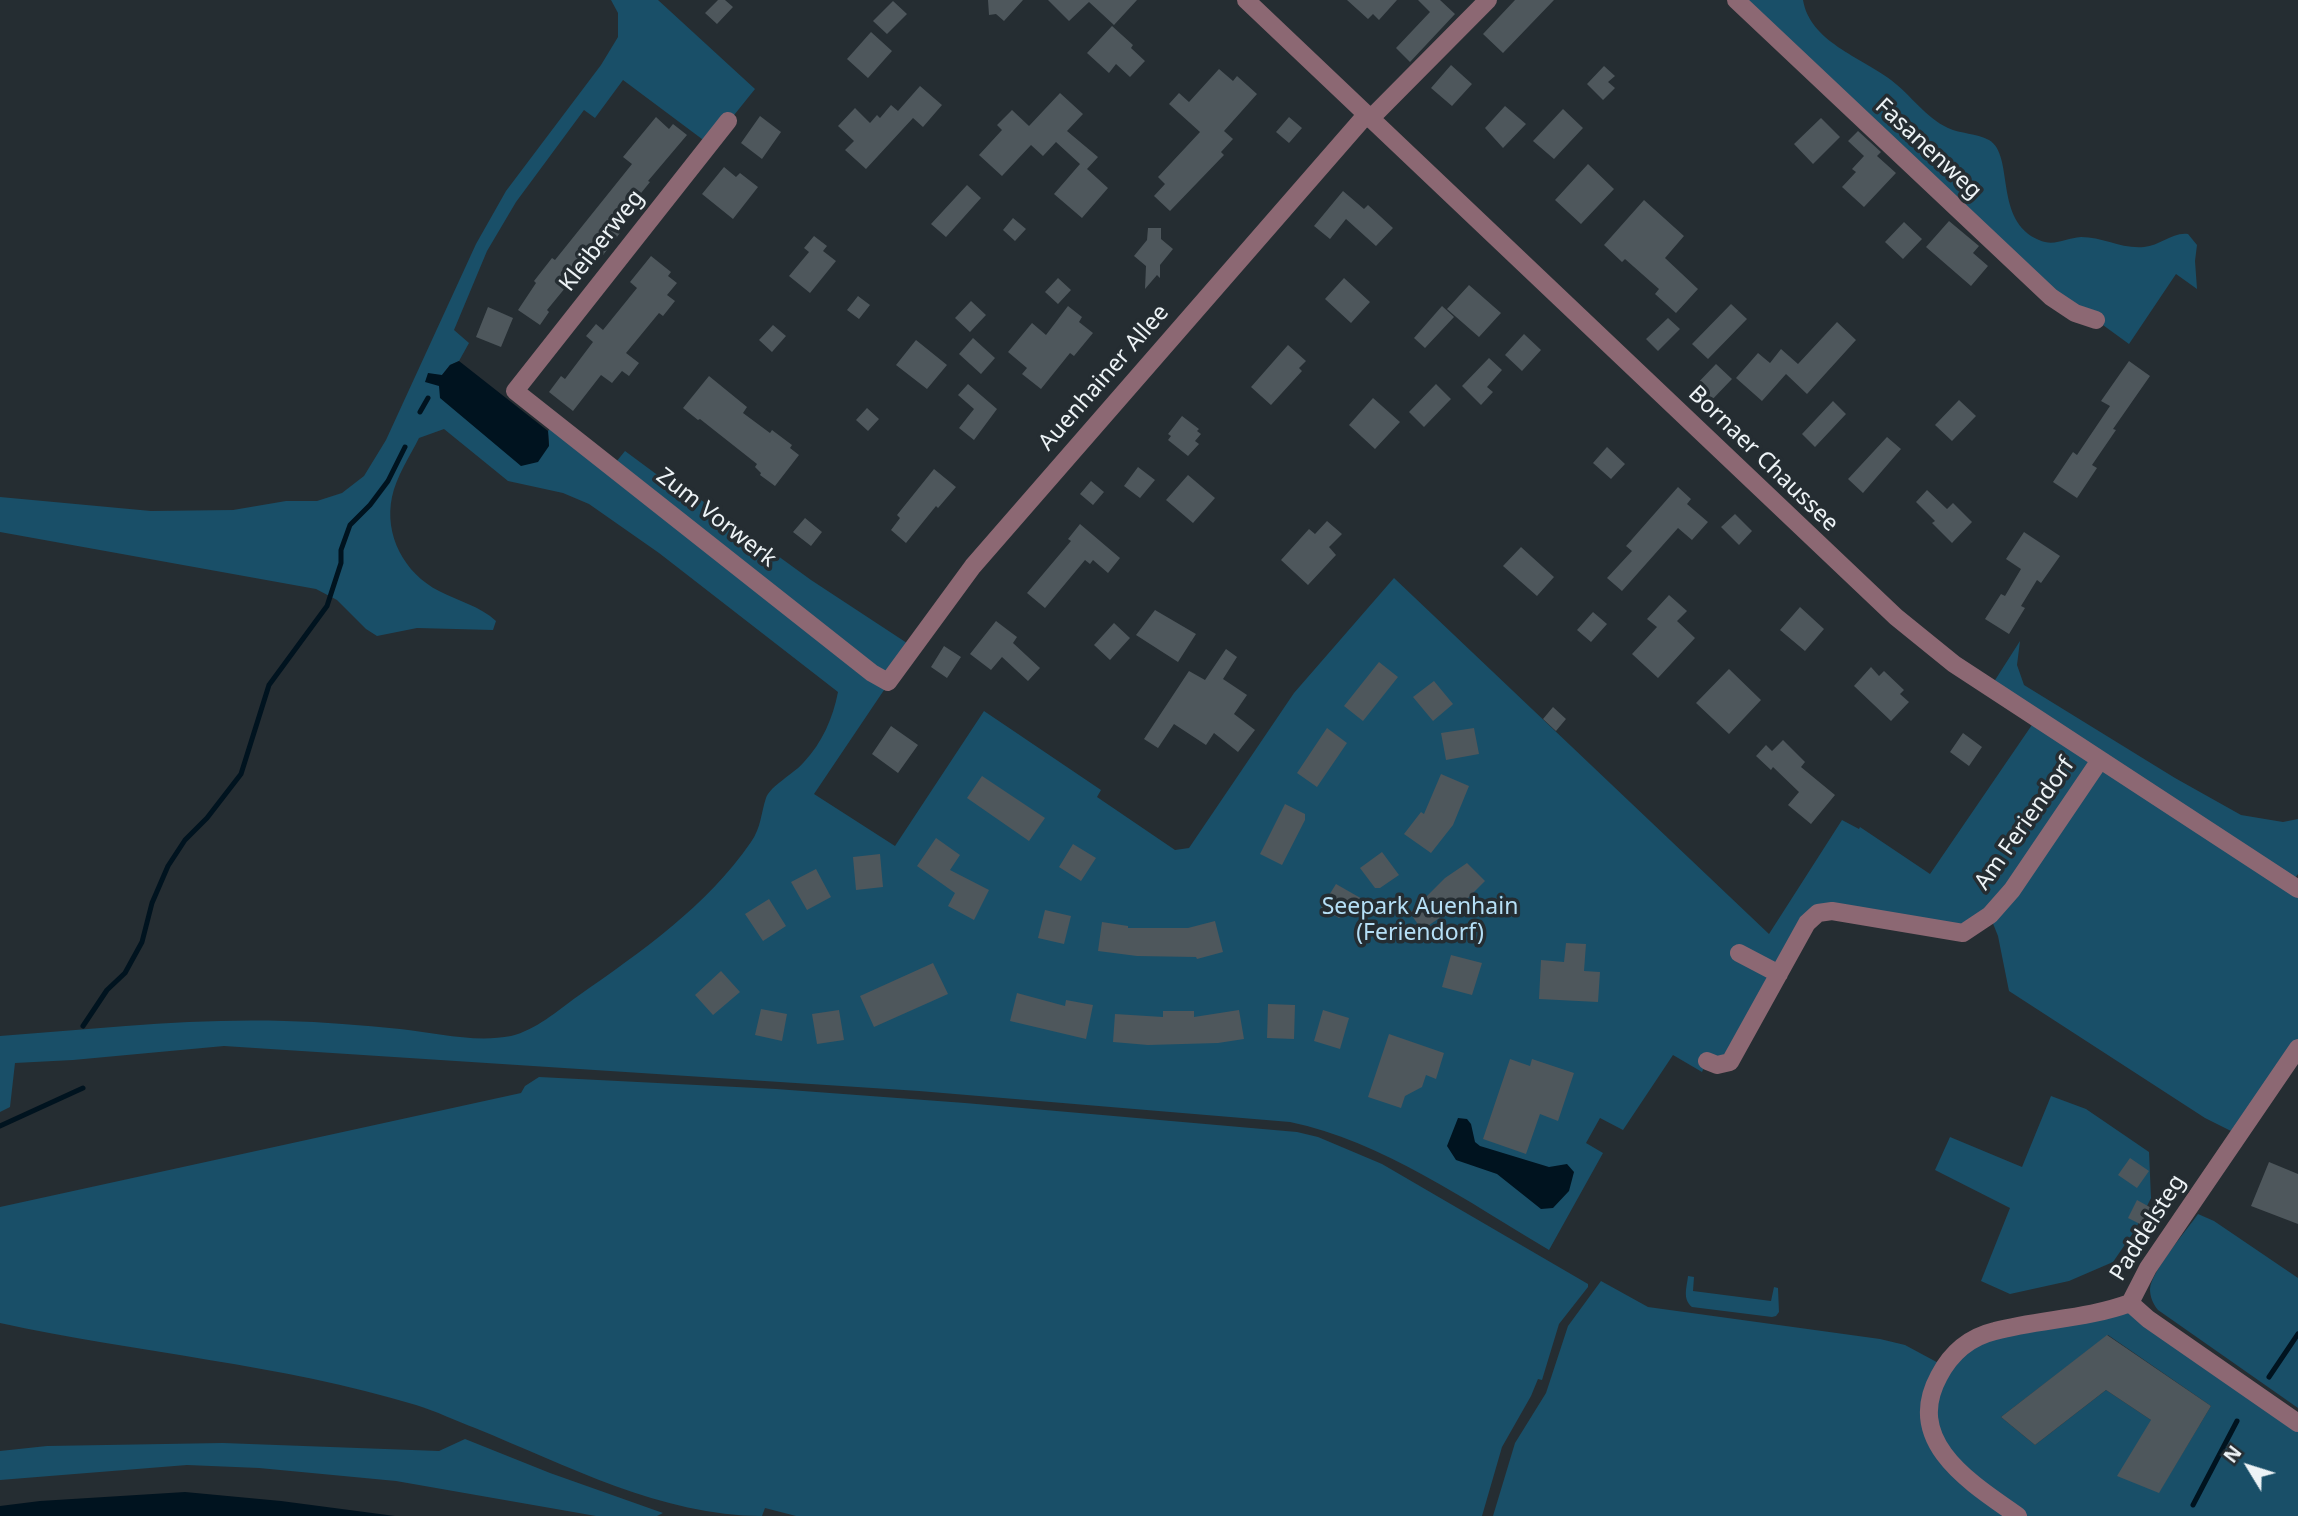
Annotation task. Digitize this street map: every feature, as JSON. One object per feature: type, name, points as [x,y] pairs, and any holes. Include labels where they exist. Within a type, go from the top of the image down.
[{"type":"street","name":"Bornaer Chaussee","points":[[1246,0],[1896,617],[1954,664],[2298,889]]},
{"type":"street","points":[[1368,117],[1488,0]]},
{"type":"street","name":"Fasanenweg","points":[[1736,0],[2051,296],[2075,313],[2096,320]]},
{"type":"street","name":"Auenhainer Allee","points":[[888,682],[973,566],[1368,117]]},
{"type":"street","name":"Kleiberweg","points":[[515,391],[728,121]]},
{"type":"street","name":"Zum Vorwerk","points":[[515,391],[872,673],[888,682]]},
{"type":"street","name":"Am Feriendorf","points":[[1707,1061],[1717,1065],[1730,1062],[1807,923],[1818,913],[1832,911],[1963,933],[1990,915],[2012,890],[2100,760]]},
{"type":"street","points":[[1738,953],[1779,974]]},
{"type":"street","name":"Paddelsteg","points":[[2018,1516],[1965,1478],[1938,1443],[1928,1412],[1931,1391],[1944,1366],[1959,1349],[1976,1338],[1995,1331],[2108,1311],[2130,1303],[2148,1268],[2298,1048]]},
{"type":"street","points":[[2130,1303],[2148,1319],[2298,1423]]},
{"type":"green space","name":"Seepark Auenhain (Feriendorf)","points":[[611,0],[658,0],[755,89],[710,145],[623,80],[595,118],[584,110],[516,202],[487,251],[454,330],[469,343],[459,361],[450,365],[442,375],[439,385],[549,446],[548,431],[555,423],[612,467],[625,451],[671,485],[675,481],[811,580],[913,647],[814,794],[895,846],[984,711],[1101,790],[1097,797],[1175,850],[1189,848],[1294,693],[1394,578],[1769,934],[1842,820],[1859,829],[1860,827],[1930,874],[2036,719],[1990,688],[2020,641],[2017,665],[2024,685],[2175,778],[2241,815],[2283,822],[2298,819],[2298,874],[2291,884],[2298,889],[2298,1048],[2239,1135],[2205,1118],[2009,991],[1998,936],[1990,916],[1963,933],[1818,913],[1730,1062],[1707,1061],[1702,1072],[1673,1055],[1623,1130],[1600,1118],[1586,1143],[1603,1153],[1549,1250],[1456,1193],[1391,1158],[1358,1143],[1290,1122],[919,1091],[224,1046],[15,1063],[10,1107],[0,1112],[0,1036],[249,1020],[357,1025],[456,1037],[497,1038],[511,1036],[538,1025],[649,945],[714,887],[754,837],[768,793],[804,762],[821,738],[830,721],[838,692],[659,553],[589,504],[563,493],[508,481],[444,429],[419,438],[400,474],[390,511],[394,539],[399,552],[416,574],[439,591],[490,616],[496,621],[493,630],[417,628],[377,636],[366,629],[337,600],[316,589],[0,532],[0,497],[151,511],[233,510],[286,501],[317,501],[342,493],[364,476],[386,440],[476,244],[506,191],[601,65],[618,37],[618,13]]},
{"type":"green space","points":[[1736,0],[1803,0],[1815,27],[1826,38],[1891,80],[1932,118],[1953,130],[1989,140],[1997,148],[2001,159],[2015,218],[2025,231],[2039,240],[2055,242],[2081,237],[2144,247],[2177,235],[2188,234],[2197,245],[2197,289],[2176,274],[2129,344],[2096,320],[2075,313]]},
{"type":"green space","points":[[539,1077],[776,1089],[1297,1132],[1318,1137],[1382,1164],[1588,1284],[1588,1287],[1559,1324],[1542,1380],[1538,1379],[1502,1447],[1482,1516],[796,1516],[765,1508],[762,1516],[725,1514],[651,1498],[615,1486],[431,1410],[365,1391],[261,1369],[0,1323],[0,1207],[521,1093],[525,1086]]},
{"type":"green space","points":[[2051,1096],[2086,1109],[2149,1152],[2151,1198],[2135,1230],[2113,1262],[2069,1281],[2010,1294],[1981,1281],[2010,1208],[1935,1170],[1950,1137],[2022,1167]]},
{"type":"green space","points":[[2198,1214],[2214,1221],[2298,1278],[2298,1408],[2158,1310],[2153,1303],[2150,1289],[2156,1273]]},
{"type":"green space","points":[[1688,1276],[1694,1277],[1693,1291],[1771,1301],[1774,1287],[1778,1288],[1779,1312],[1772,1317],[1692,1307],[1686,1297]]},
{"type":"green space","points":[[1601,1281],[1648,1307],[1880,1339],[1905,1345],[1944,1366],[1959,1349],[2130,1303],[2298,1423],[2298,1516],[1493,1516],[1515,1443],[1546,1393],[1568,1326]],"holes":[[[2108,1335],[2211,1406],[2159,1492],[2151,1420],[2106,1390],[2035,1445],[2001,1417]]]},
{"type":"green space","points":[[465,1439],[663,1513],[657,1516],[596,1516],[396,1481],[259,1468],[187,1465],[0,1480],[0,1451],[47,1446],[223,1443],[439,1451]]},
{"type":"shaded area","points":[[459,361],[548,431],[549,446],[538,462],[521,466],[440,398],[439,386],[425,382],[428,373],[442,375],[450,365]]},
{"type":"shaded area","points":[[1458,1118],[1467,1119],[1471,1124],[1475,1142],[1480,1146],[1549,1167],[1567,1164],[1574,1172],[1569,1191],[1553,1208],[1541,1209],[1497,1174],[1456,1160],[1447,1146]]},
{"type":"shaded area","points":[[185,1492],[395,1516],[0,1516],[0,1506]]},
{"type":"building","points":[[718,0],[725,0],[733,7],[717,24],[705,13]]},
{"type":"building","points":[[988,0],[1023,0],[1004,21],[996,14],[989,15]]},
{"type":"building","points":[[1048,0],[1137,0],[1114,25],[1089,2],[1069,21]]},
{"type":"building","points":[[1347,0],[1397,0],[1379,20],[1373,14],[1368,19]]},
{"type":"building","points":[[1418,0],[1440,0],[1455,14],[1410,62],[1396,48],[1430,12]]},
{"type":"building","points":[[1515,0],[1554,0],[1503,53],[1483,34]]},
{"type":"building","points":[[893,1],[907,14],[887,34],[873,21]]},
{"type":"building","points":[[1112,26],[1133,45],[1131,48],[1145,61],[1130,77],[1116,64],[1109,73],[1087,53]]},
{"type":"building","points":[[871,32],[892,51],[868,78],[847,59]]},
{"type":"building","points":[[1451,65],[1472,84],[1452,106],[1431,88]]},
{"type":"building","points":[[1604,66],[1615,76],[1608,82],[1615,88],[1603,100],[1587,84]]},
{"type":"building","points":[[1219,69],[1233,81],[1237,76],[1257,94],[1224,131],[1233,139],[1221,152],[1224,155],[1170,211],[1154,196],[1165,184],[1158,177],[1200,132],[1169,104],[1179,93],[1189,102]]},
{"type":"building","points":[[920,86],[942,105],[923,127],[913,118],[866,169],[845,150],[854,141],[838,126],[855,108],[870,123],[877,115],[880,118],[891,105],[898,111]]},
{"type":"building","points":[[1060,93],[1083,114],[1067,131],[1098,157],[1087,169],[1108,188],[1082,218],[1054,194],[1080,164],[1056,142],[1043,156],[1031,145],[1002,176],[979,155],[1002,130],[997,125],[1012,110],[1029,126]]},
{"type":"building","points":[[1505,106],[1526,124],[1503,148],[1485,128]]},
{"type":"building","points":[[1563,109],[1583,128],[1554,159],[1533,141]]},
{"type":"building","points":[[760,116],[781,132],[762,159],[741,143]]},
{"type":"building","points":[[656,117],[669,129],[673,124],[687,135],[616,224],[623,229],[600,259],[593,254],[547,310],[549,312],[540,325],[518,310],[536,283],[534,281],[552,258],[555,260],[632,164],[623,157]]},
{"type":"building","points":[[1289,117],[1302,128],[1289,143],[1276,132]]},
{"type":"building","points":[[1821,118],[1840,137],[1813,164],[1794,144]]},
{"type":"building","points":[[1858,131],[1881,152],[1877,156],[1896,173],[1864,207],[1842,187],[1856,172],[1852,169],[1864,156],[1848,141]]},
{"type":"building","points":[[1588,164],[1614,189],[1581,224],[1555,200]]},
{"type":"building","points":[[724,167],[736,177],[740,173],[758,187],[733,219],[702,194]]},
{"type":"building","points":[[967,185],[981,198],[946,237],[931,224]]},
{"type":"building","points":[[1343,191],[1364,209],[1368,205],[1393,228],[1376,246],[1346,219],[1330,239],[1314,226]]},
{"type":"building","points":[[1644,200],[1684,236],[1665,258],[1698,289],[1676,313],[1655,294],[1659,289],[1625,259],[1622,262],[1604,245]]},
{"type":"building","points":[[1013,218],[1026,229],[1015,241],[1003,230]]},
{"type":"building","points":[[1949,221],[1979,246],[1973,253],[1988,266],[1971,286],[1926,247]]},
{"type":"building","points":[[1904,222],[1922,239],[1903,259],[1885,242]]},
{"type":"building","points":[[1148,228],[1161,228],[1161,239],[1173,249],[1160,265],[1160,278],[1157,275],[1145,289],[1146,266],[1134,256],[1147,240]]},
{"type":"building","points":[[814,236],[827,246],[823,251],[836,261],[810,293],[789,276],[809,252],[804,248]]},
{"type":"building","points":[[651,256],[671,272],[668,276],[677,283],[667,295],[675,301],[663,316],[659,313],[626,353],[639,363],[629,376],[622,371],[612,383],[601,375],[573,411],[549,392],[561,376],[565,379],[593,342],[586,336],[596,324],[603,330],[637,288],[630,282]]},
{"type":"building","points":[[1058,278],[1071,290],[1058,304],[1045,292]]},
{"type":"building","points":[[1344,278],[1370,302],[1351,323],[1325,299]]},
{"type":"building","points":[[1469,285],[1501,313],[1479,337],[1447,309]]},
{"type":"building","points":[[858,296],[870,305],[859,319],[847,310]]},
{"type":"building","points":[[971,301],[986,315],[970,332],[955,318]]},
{"type":"building","points":[[1731,304],[1747,319],[1708,359],[1692,344]]},
{"type":"building","points":[[1068,306],[1082,317],[1079,322],[1093,333],[1074,356],[1070,353],[1041,389],[1022,374],[1027,368],[1008,352],[1032,323],[1046,335]]},
{"type":"building","points":[[1442,306],[1454,317],[1425,348],[1414,338]]},
{"type":"building","points":[[488,307],[513,318],[501,347],[476,337]]},
{"type":"building","points":[[1668,318],[1680,329],[1658,351],[1646,339]]},
{"type":"building","points":[[1837,322],[1856,340],[1807,394],[1786,374],[1762,401],[1736,378],[1758,353],[1770,363],[1781,349],[1798,364]]},
{"type":"building","points":[[773,325],[786,336],[772,352],[759,340]]},
{"type":"building","points":[[1524,334],[1541,350],[1522,371],[1505,355]]},
{"type":"building","points":[[973,338],[995,358],[981,374],[959,354]]},
{"type":"building","points":[[916,340],[947,365],[927,389],[896,365]]},
{"type":"building","points":[[1288,345],[1306,361],[1299,368],[1302,371],[1271,405],[1251,387]]},
{"type":"building","points":[[1489,358],[1502,370],[1487,387],[1493,392],[1481,405],[1462,386]]},
{"type":"building","points":[[2129,361],[2150,376],[2113,429],[2116,430],[2092,465],[2097,468],[2077,498],[2053,482],[2073,452],[2077,455],[2110,406],[2101,401]]},
{"type":"building","points":[[1716,364],[1732,379],[1708,404],[1692,389]]},
{"type":"building","points":[[709,376],[747,407],[743,413],[792,445],[790,448],[799,455],[775,486],[760,475],[755,467],[757,464],[683,408]]},
{"type":"building","points":[[968,384],[997,409],[974,440],[959,428],[974,409],[958,395]]},
{"type":"building","points":[[1436,384],[1451,399],[1424,427],[1409,412]]},
{"type":"building","points":[[1373,398],[1400,422],[1375,449],[1349,425]]},
{"type":"building","points":[[1959,400],[1976,416],[1952,441],[1935,425]]},
{"type":"building","points":[[1833,401],[1846,414],[1815,447],[1802,434]]},
{"type":"building","points":[[867,408],[879,419],[868,431],[856,420]]},
{"type":"building","points":[[1182,416],[1199,429],[1197,431],[1201,434],[1195,441],[1199,444],[1188,456],[1168,440],[1171,436],[1168,434]]},
{"type":"building","points":[[1887,437],[1901,449],[1863,493],[1848,479]]},
{"type":"building","points":[[1607,447],[1625,464],[1611,479],[1593,463]]},
{"type":"building","points":[[1138,467],[1155,480],[1140,498],[1124,486]]},
{"type":"building","points":[[934,469],[956,487],[938,508],[936,506],[906,543],[891,530],[900,518],[897,515]]},
{"type":"building","points":[[1188,475],[1215,498],[1193,523],[1166,500]]},
{"type":"building","points":[[1091,481],[1104,492],[1093,505],[1080,494]]},
{"type":"building","points":[[1678,487],[1691,499],[1687,504],[1708,522],[1692,540],[1678,528],[1622,591],[1607,578],[1632,551],[1626,546]]},
{"type":"building","points":[[1927,490],[1947,509],[1953,503],[1972,522],[1952,543],[1916,502]]},
{"type":"building","points":[[1735,514],[1752,531],[1739,545],[1721,527]]},
{"type":"building","points":[[805,518],[822,532],[811,546],[793,532]]},
{"type":"building","points":[[1327,521],[1342,534],[1329,547],[1336,555],[1308,585],[1281,560],[1309,529],[1315,534]]},
{"type":"building","points":[[1080,524],[1120,558],[1108,573],[1093,560],[1090,564],[1085,560],[1045,608],[1027,593],[1071,541],[1068,539]]},
{"type":"building","points":[[2024,532],[2060,556],[2041,583],[2037,580],[2021,606],[2025,608],[2009,634],[1985,619],[2001,594],[2005,596],[2021,569],[2006,559]]},
{"type":"building","points":[[1521,547],[1554,577],[1537,596],[1503,566]]},
{"type":"building","points":[[1669,595],[1687,611],[1677,621],[1695,638],[1658,678],[1632,654],[1657,627],[1647,619]]},
{"type":"building","points":[[1800,607],[1824,629],[1805,651],[1780,630]]},
{"type":"building","points":[[1155,610],[1196,634],[1178,662],[1136,635]]},
{"type":"building","points":[[1593,612],[1607,624],[1591,642],[1577,630]]},
{"type":"building","points":[[996,621],[1017,637],[1013,643],[1040,668],[1028,681],[1002,657],[991,670],[970,654]]},
{"type":"building","points":[[1114,623],[1130,638],[1110,660],[1094,645]]},
{"type":"building","points":[[944,646],[961,657],[947,678],[931,667]]},
{"type":"building","points":[[1226,649],[1237,657],[1223,679],[1247,695],[1234,714],[1255,730],[1238,752],[1214,733],[1206,745],[1174,724],[1158,748],[1144,739],[1189,671],[1205,680]]},
{"type":"building","points":[[1379,662],[1398,677],[1363,721],[1344,706]]},
{"type":"building","points":[[1871,667],[1879,676],[1884,671],[1904,690],[1900,694],[1909,702],[1891,721],[1854,686]]},
{"type":"building","points":[[1729,669],[1761,700],[1729,734],[1696,703]]},
{"type":"building","points":[[1434,681],[1453,704],[1433,721],[1413,697]]},
{"type":"building","points":[[1553,707],[1566,719],[1556,731],[1543,719]]},
{"type":"building","points":[[891,726],[918,745],[898,773],[872,754]]},
{"type":"building","points":[[1327,728],[1347,743],[1317,787],[1297,773]]},
{"type":"building","points":[[1474,728],[1479,754],[1446,760],[1441,733]]},
{"type":"building","points":[[1963,733],[1982,747],[1969,766],[1950,752]]},
{"type":"building","points":[[1783,740],[1805,762],[1801,767],[1835,795],[1811,824],[1788,805],[1799,792],[1773,767],[1771,770],[1756,756],[1766,745],[1772,751]]},
{"type":"building","points":[[1441,774],[1469,786],[1453,825],[1431,853],[1404,834],[1421,812],[1424,814]]},
{"type":"building","points":[[982,776],[1045,818],[1029,841],[967,798]]},
{"type":"building","points":[[1285,804],[1305,814],[1305,820],[1282,865],[1260,854]]},
{"type":"building","points":[[936,838],[960,855],[950,870],[989,890],[974,920],[948,906],[955,893],[917,866]]},
{"type":"building","points":[[1073,844],[1096,858],[1081,881],[1059,867]]},
{"type":"building","points":[[1382,852],[1399,875],[1380,888],[1375,888],[1360,868]]},
{"type":"building","points":[[880,854],[883,887],[856,890],[853,857]]},
{"type":"building","points":[[1467,863],[1485,881],[1467,899],[1422,930],[1410,913],[1445,878]]},
{"type":"building","points":[[816,869],[831,897],[807,910],[791,882]]},
{"type":"building","points":[[1336,884],[1364,900],[1339,918],[1321,908]]},
{"type":"building","points":[[769,899],[786,926],[763,941],[745,914]]},
{"type":"building","points":[[1045,910],[1071,916],[1064,944],[1038,938]]},
{"type":"building","points":[[1215,921],[1223,952],[1197,959],[1098,951],[1102,922],[1128,928],[1188,928]]},
{"type":"building","points":[[1566,943],[1586,944],[1584,971],[1600,972],[1598,1002],[1539,999],[1541,960],[1564,962]]},
{"type":"building","points":[[1451,955],[1482,963],[1472,995],[1442,987]]},
{"type":"building","points":[[933,963],[948,994],[874,1027],[860,996]]},
{"type":"building","points":[[721,971],[740,992],[713,1015],[695,995]]},
{"type":"building","points":[[1017,993],[1065,1006],[1066,1000],[1093,1005],[1086,1039],[1010,1021]]},
{"type":"building","points":[[1268,1004],[1295,1005],[1294,1039],[1267,1038]]},
{"type":"building","points":[[761,1009],[787,1014],[782,1041],[755,1035]]},
{"type":"building","points":[[839,1010],[844,1040],[817,1044],[812,1014]]},
{"type":"building","points":[[1239,1010],[1244,1039],[1218,1043],[1148,1045],[1113,1042],[1115,1014],[1163,1017],[1163,1011],[1194,1011],[1194,1017]]},
{"type":"building","points":[[1323,1010],[1349,1018],[1340,1049],[1314,1041]]},
{"type":"building","points":[[1389,1034],[1444,1053],[1436,1079],[1426,1075],[1422,1087],[1405,1096],[1401,1108],[1368,1097]]},
{"type":"building","points":[[1510,1059],[1530,1066],[1532,1059],[1574,1073],[1558,1121],[1540,1114],[1526,1154],[1483,1139]]},
{"type":"building","points":[[2130,1158],[2149,1171],[2137,1188],[2118,1175]]},
{"type":"building","points":[[2269,1162],[2298,1174],[2298,1224],[2251,1206]]},
{"type":"building","points":[[2137,1200],[2155,1210],[2146,1227],[2128,1218]]},
{"type":"building","points":[[2107,1335],[2211,1406],[2159,1493],[2117,1476],[2151,1420],[2106,1390],[2035,1445],[2001,1417]]},
{"type":"waterway","points":[[420,412],[428,398]]},
{"type":"waterway","points":[[83,1026],[107,990],[125,973],[142,942],[152,903],[168,866],[185,840],[207,818],[241,774],[269,685],[327,606],[350,525],[388,481],[405,447]]},
{"type":"waterway","points":[[0,1126],[83,1088]]},
{"type":"waterway","points":[[2269,1377],[2298,1334]]},
{"type":"waterway","points":[[2193,1505],[2237,1421]]}]
